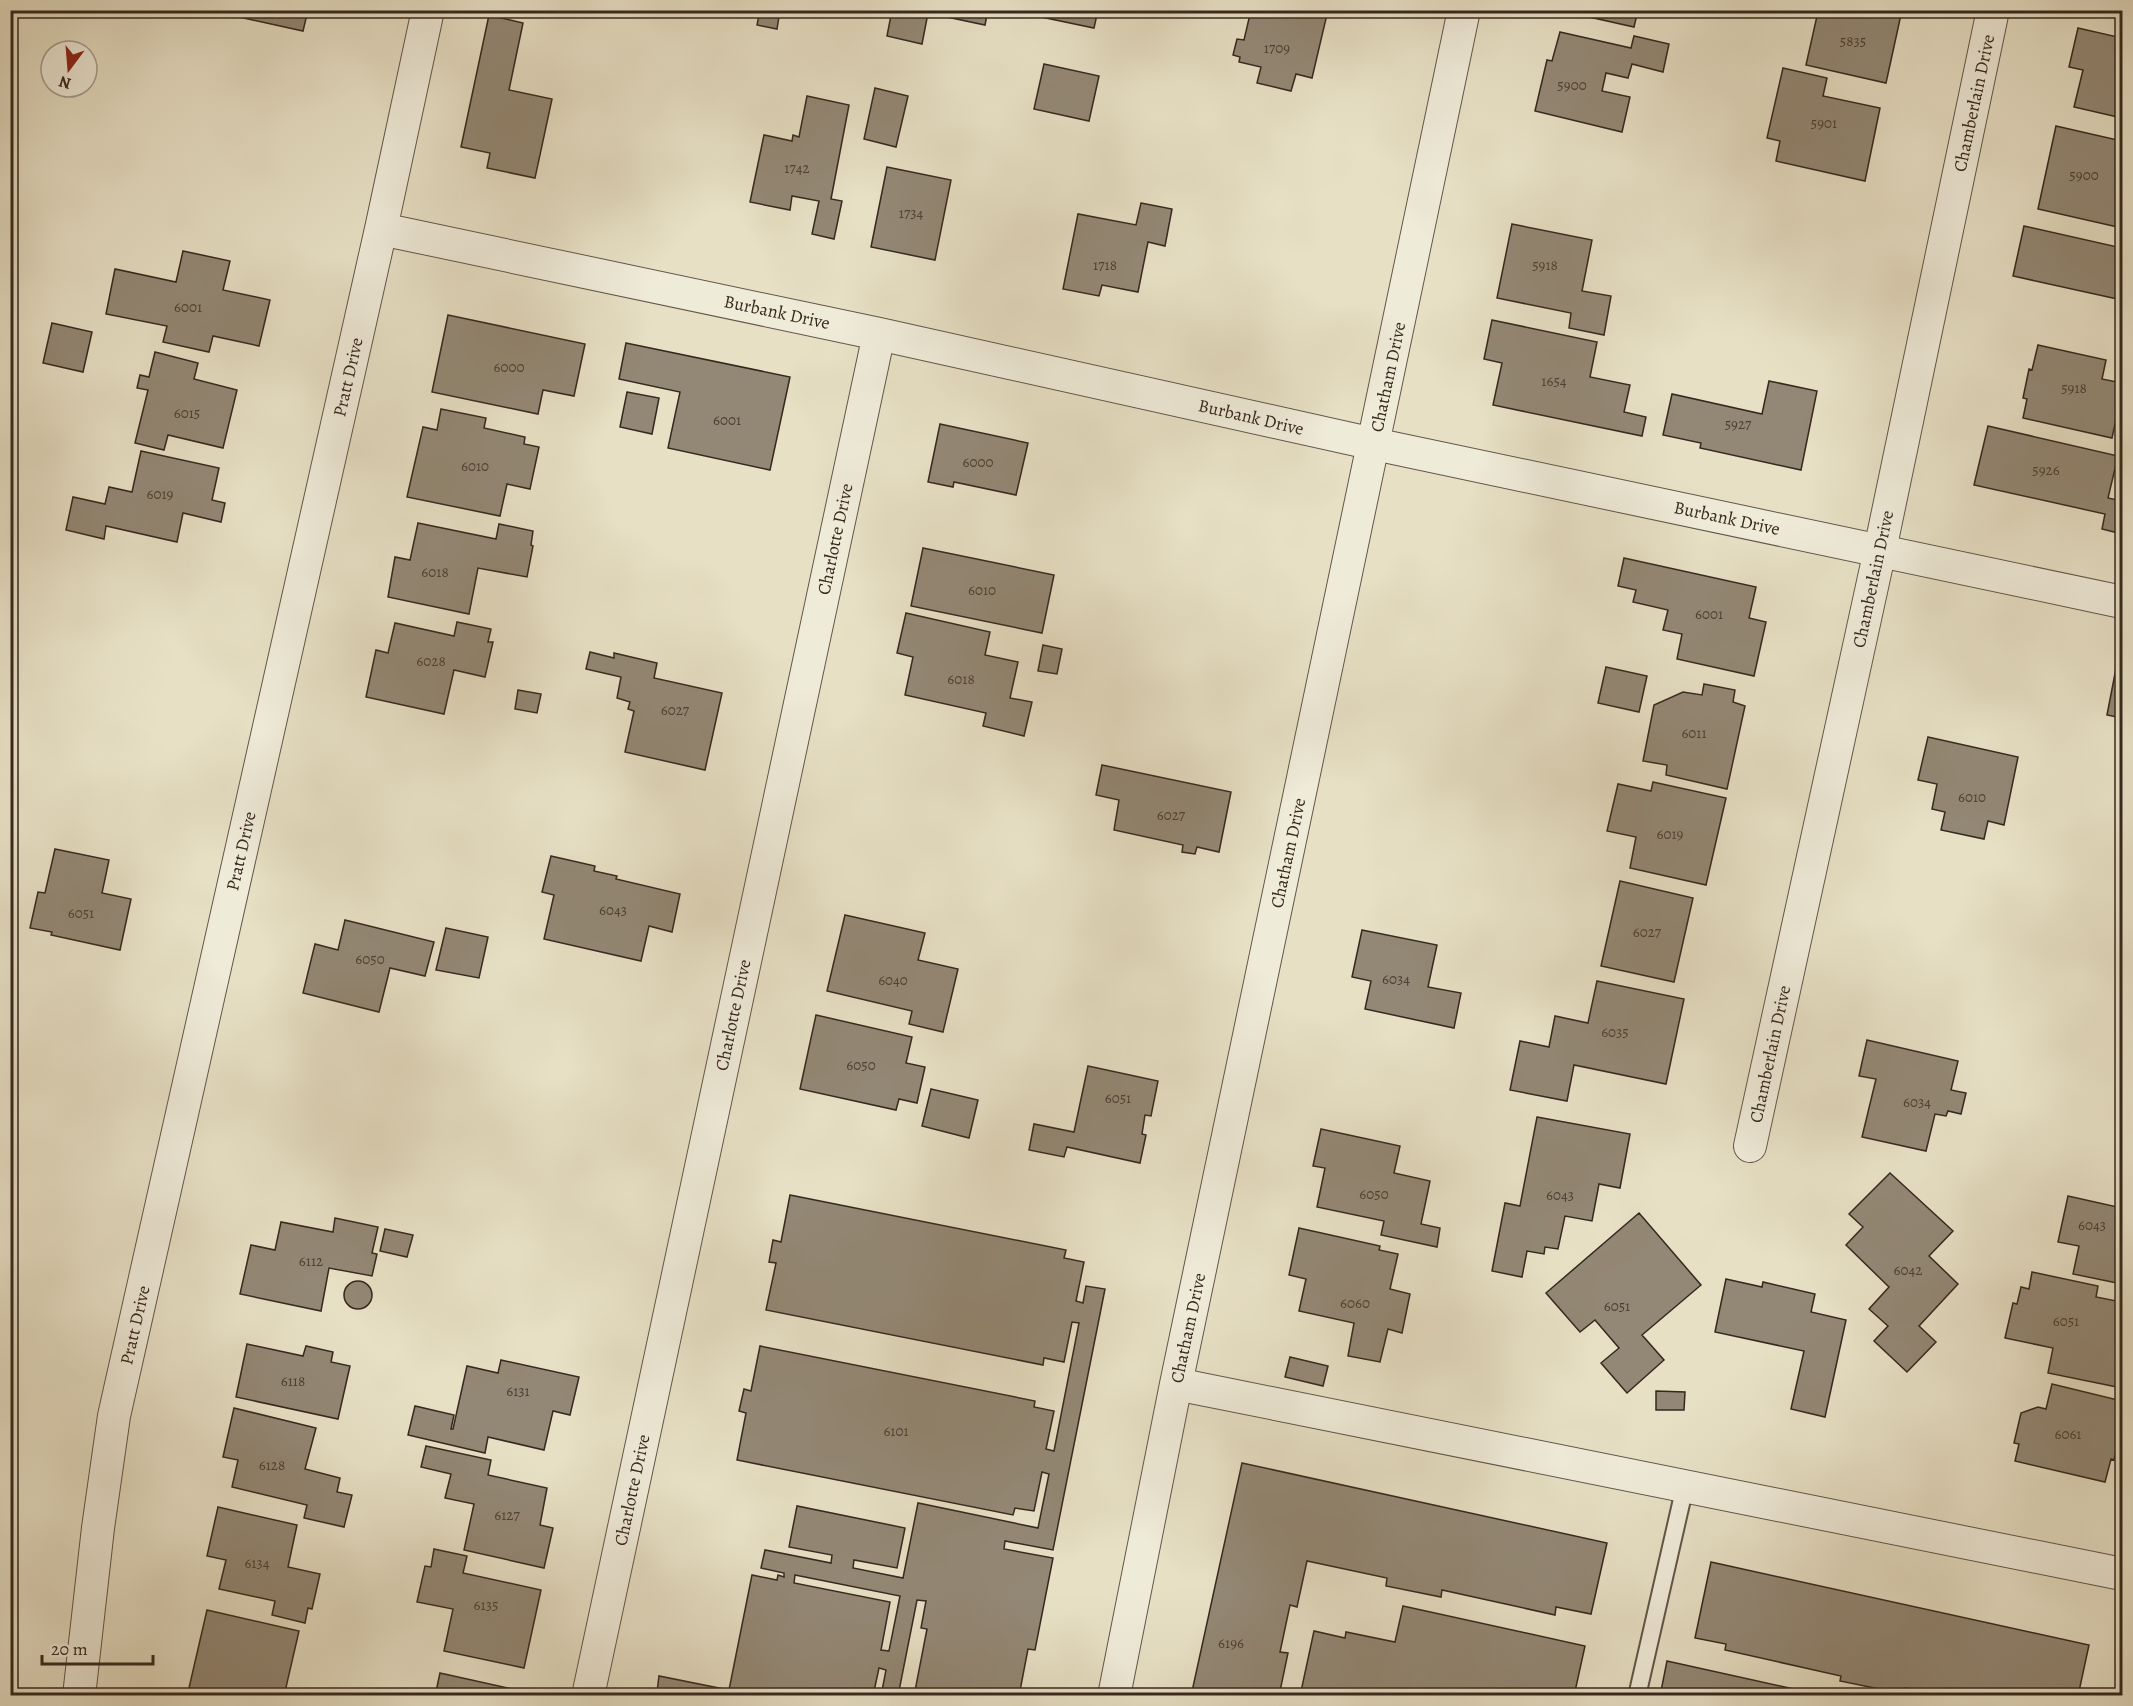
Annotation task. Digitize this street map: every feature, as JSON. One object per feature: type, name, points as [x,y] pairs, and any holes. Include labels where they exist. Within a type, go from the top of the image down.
[{"type":"street","name":"Pratt Drive","points":[[79,1695],[114,1416],[381,229],[428,10]]},
{"type":"street","name":"Chatham Drive","points":[[1114,1695],[1176,1383],[1464,10]]},
{"type":"street","name":"Chamberlain Drive","points":[[1750,1146],[1880,550],[1993,10]]},
{"type":"street","name":"Burbank Drive","points":[[381,229],[879,334],[1374,444],[2122,602]]},
{"type":"street","name":"Charlotte Drive","points":[[588,1695],[879,334]]},
{"type":"street","points":[[1176,1383],[2122,1574]]},
{"type":"lane","points":[[1637,1695],[1685,1486]]},
{"type":"building","points":[[235,10],[308,10],[303,31],[234,16]]},
{"type":"building","points":[[760,10],[780,10],[777,29],[757,25]]},
{"type":"building","points":[[892,10],[988,10],[985,25],[928,13],[922,44],[887,36]]},
{"type":"building","points":[[1018,10],[1098,10],[1094,28],[1017,12]]},
{"type":"building","points":[[1251,10],[1328,10],[1312,78],[1296,74],[1291,91],[1257,83],[1261,67],[1239,62],[1240,57],[1233,55],[1237,39],[1244,40]]},
{"type":"building","points":[[1558,10],[1638,10],[1634,27]]},
{"type":"building","points":[[1795,10],[1902,10],[1886,83],[1806,65],[1817,16]]},
{"type":"building","points":[[489,15],[523,23],[509,90],[552,99],[535,178],[487,168],[490,153],[461,147]]},
{"type":"building","points":[[2078,28],[2122,38],[2122,118],[2074,107],[2083,70],[2069,67]]},
{"type":"building","points":[[1560,32],[1631,48],[1634,36],[1669,44],[1663,72],[1632,64],[1628,78],[1606,73],[1602,91],[1630,97],[1622,132],[1535,111],[1547,60],[1552,61]]},
{"type":"building","points":[[1044,64],[1099,76],[1089,121],[1034,109]]},
{"type":"building","points":[[1783,68],[1827,78],[1823,96],[1880,108],[1865,181],[1776,161],[1780,141],[1767,138]]},
{"type":"building","points":[[875,88],[908,96],[896,147],[864,139]]},
{"type":"building","points":[[807,96],[849,105],[831,199],[842,201],[834,239],[812,234],[819,201],[792,196],[790,210],[750,202],[764,135],[792,141],[793,135],[799,137]]},
{"type":"building","points":[[2056,126],[2122,141],[2122,228],[2038,209]]},
{"type":"building","points":[[887,167],[951,180],[935,260],[871,247]]},
{"type":"building","points":[[1141,203],[1172,209],[1165,246],[1148,242],[1138,292],[1102,285],[1099,296],[1063,289],[1078,214],[1136,225]]},
{"type":"building","points":[[1512,224],[1592,240],[1582,291],[1611,296],[1604,335],[1569,328],[1571,313],[1497,298]]},
{"type":"building","points":[[2024,226],[2122,248],[2122,300],[2013,276]]},
{"type":"building","points":[[183,251],[230,261],[223,290],[270,300],[259,346],[213,336],[209,352],[163,342],[167,326],[106,314],[115,269],[176,282]]},
{"type":"building","points":[[448,315],[585,344],[574,396],[543,390],[538,414],[432,392]]},
{"type":"building","points":[[1492,320],[1597,342],[1590,377],[1630,385],[1624,412],[1646,417],[1642,436],[1493,405],[1502,363],[1484,359]]},
{"type":"building","points":[[52,323],[92,332],[83,372],[43,363]]},
{"type":"building","points":[[626,343],[790,377],[770,470],[668,448],[680,392],[619,379]]},
{"type":"building","points":[[2038,345],[2106,360],[2102,379],[2122,383],[2112,438],[2023,418],[2027,399],[2023,398],[2029,369],[2032,370]]},
{"type":"building","points":[[155,352],[198,363],[194,379],[237,390],[223,448],[168,435],[164,450],[135,443],[148,390],[137,388],[140,375],[149,377]]},
{"type":"building","points":[[1769,381],[1817,391],[1801,470],[1700,448],[1701,443],[1663,435],[1672,394],[1762,414]]},
{"type":"building","points":[[627,392],[659,398],[652,434],[620,427]]},
{"type":"building","points":[[441,409],[486,418],[484,428],[525,437],[524,444],[539,447],[530,489],[507,484],[500,516],[407,497],[423,427],[437,430]]},
{"type":"building","points":[[940,424],[1028,443],[1016,495],[954,482],[953,487],[928,482]]},
{"type":"building","points":[[1988,426],[2118,456],[2108,498],[2122,501],[2122,534],[2102,529],[2105,514],[1974,485]]},
{"type":"building","points":[[141,451],[219,468],[212,500],[225,503],[221,522],[183,513],[177,542],[106,526],[104,539],[66,530],[73,497],[105,504],[109,487],[132,492]]},
{"type":"building","points":[[418,523],[496,539],[499,524],[533,531],[531,545],[533,546],[527,577],[478,568],[469,614],[388,597],[395,557],[410,560]]},
{"type":"building","points":[[923,548],[1054,575],[1042,633],[911,606]]},
{"type":"building","points":[[1624,558],[1756,587],[1749,618],[1766,622],[1754,676],[1677,659],[1682,634],[1663,630],[1668,610],[1633,602],[1636,590],[1618,586]]},
{"type":"building","points":[[906,613],[990,632],[985,655],[1018,662],[1010,698],[1032,702],[1024,736],[983,726],[986,713],[905,695],[913,657],[897,653]]},
{"type":"building","points":[[457,622],[491,629],[488,642],[493,642],[485,677],[454,670],[444,714],[366,697],[376,650],[388,653],[395,623],[454,636]]},
{"type":"building","points":[[1043,645],[1062,649],[1057,674],[1038,671]]},
{"type":"building","points":[[590,652],[614,658],[614,653],[657,663],[654,678],[722,693],[705,770],[625,752],[634,711],[628,709],[630,702],[617,698],[621,677],[586,669]]},
{"type":"building","points":[[2118,658],[2122,659],[2122,718],[2107,715]]},
{"type":"building","points":[[1606,667],[1647,676],[1639,712],[1598,703]]},
{"type":"building","points":[[1704,684],[1735,690],[1733,702],[1745,706],[1727,789],[1666,775],[1667,765],[1643,761],[1654,705],[1683,692],[1702,695]]},
{"type":"building","points":[[518,690],[541,694],[537,713],[515,709]]},
{"type":"building","points":[[1928,737],[2018,757],[2004,825],[1988,821],[1984,839],[1941,830],[1945,812],[1932,809],[1937,784],[1918,780]]},
{"type":"building","points":[[1102,765],[1231,792],[1219,852],[1197,847],[1195,854],[1182,852],[1183,845],[1114,830],[1119,800],[1096,795]]},
{"type":"building","points":[[1653,782],[1726,798],[1706,885],[1630,868],[1636,837],[1607,831],[1618,784],[1651,791]]},
{"type":"building","points":[[55,849],[109,860],[102,893],[131,899],[120,950],[51,935],[52,932],[30,928],[38,892],[45,893]]},
{"type":"building","points":[[551,856],[595,866],[594,871],[617,876],[616,879],[680,894],[672,932],[649,926],[641,961],[544,939],[554,895],[542,892]]},
{"type":"building","points":[[1620,881],[1693,898],[1674,982],[1601,966]]},
{"type":"building","points":[[845,915],[925,933],[918,960],[958,969],[943,1032],[909,1024],[912,1011],[827,991]]},
{"type":"building","points":[[345,920],[434,942],[425,976],[390,968],[379,1012],[303,993],[315,944],[338,950]]},
{"type":"building","points":[[446,928],[488,937],[479,978],[436,970]]},
{"type":"building","points":[[1362,930],[1437,945],[1428,987],[1461,993],[1454,1028],[1365,1009],[1371,981],[1352,977]]},
{"type":"building","points":[[1597,981],[1684,999],[1666,1084],[1574,1065],[1567,1101],[1510,1090],[1520,1041],[1549,1047],[1555,1016],[1588,1023]]},
{"type":"building","points":[[816,1015],[912,1037],[906,1063],[925,1067],[917,1103],[899,1099],[896,1110],[800,1089]]},
{"type":"building","points":[[1867,1040],[1958,1061],[1951,1090],[1966,1093],[1961,1114],[1948,1111],[1946,1116],[1935,1114],[1926,1151],[1862,1137],[1876,1079],[1859,1076]]},
{"type":"building","points":[[1088,1066],[1158,1081],[1151,1116],[1145,1115],[1142,1134],[1146,1135],[1140,1163],[1067,1147],[1064,1157],[1029,1150],[1034,1124],[1074,1132]]},
{"type":"building","points":[[931,1089],[978,1100],[969,1138],[922,1126]]},
{"type":"building","points":[[1537,1117],[1630,1134],[1620,1188],[1599,1184],[1592,1221],[1565,1216],[1558,1249],[1545,1247],[1544,1254],[1527,1251],[1522,1277],[1492,1271],[1505,1203],[1520,1206]]},
{"type":"building","points":[[1321,1129],[1400,1146],[1394,1173],[1430,1181],[1421,1224],[1440,1228],[1437,1247],[1381,1235],[1384,1221],[1317,1207],[1325,1168],[1313,1166]]},
{"type":"building","points":[[1890,1173],[1953,1231],[1929,1256],[1958,1284],[1919,1326],[1936,1342],[1907,1372],[1874,1341],[1888,1326],[1869,1309],[1889,1287],[1846,1245],[1863,1227],[1849,1214]]},
{"type":"building","points":[[790,1195],[1066,1250],[1064,1258],[1084,1262],[1076,1301],[1083,1303],[1086,1286],[1105,1289],[1053,1550],[1005,1541],[1004,1549],[1053,1558],[1035,1650],[1028,1649],[1019,1696],[914,1696],[927,1629],[921,1628],[926,1601],[917,1600],[898,1696],[881,1696],[886,1670],[879,1668],[873,1696],[677,1696],[657,1692],[659,1676],[729,1690],[752,1575],[777,1580],[778,1575],[784,1577],[784,1573],[761,1568],[765,1550],[831,1563],[832,1555],[789,1547],[797,1506],[905,1528],[897,1568],[854,1560],[853,1568],[903,1578],[918,1503],[1038,1528],[1049,1474],[1042,1472],[1034,1511],[1015,1508],[1013,1515],[737,1460],[746,1413],[739,1411],[744,1389],[751,1391],[760,1346],[1035,1401],[1034,1407],[1054,1411],[1046,1449],[1054,1451],[1079,1323],[1072,1322],[1064,1362],[1044,1358],[1043,1365],[766,1310],[776,1263],[769,1262],[773,1240],[781,1242]],"holes":[[[795,1575],[900,1596],[889,1651],[881,1650],[890,1602],[794,1583]]]},
{"type":"building","points":[[2068,1196],[2122,1208],[2122,1284],[2073,1274],[2079,1246],[2058,1242]]},
{"type":"building","points":[[1639,1213],[1701,1285],[1642,1335],[1664,1360],[1627,1393],[1601,1363],[1619,1348],[1595,1320],[1580,1332],[1546,1293]]},
{"type":"building","points":[[335,1218],[378,1227],[372,1253],[377,1254],[372,1276],[329,1268],[321,1311],[240,1294],[251,1245],[275,1250],[281,1222],[333,1232]]},
{"type":"building","points":[[1299,1228],[1380,1246],[1379,1250],[1398,1254],[1390,1289],[1410,1294],[1402,1333],[1388,1329],[1380,1362],[1348,1356],[1354,1323],[1299,1311],[1306,1279],[1289,1275]]},
{"type":"building","points":[[385,1229],[413,1235],[407,1257],[380,1251]]},
{"type":"building","points":[[2032,1272],[2098,1286],[2096,1297],[2122,1302],[2122,1388],[2048,1373],[2053,1348],[2005,1338],[2013,1303],[2017,1304],[2021,1287],[2029,1289]]},
{"type":"building","points":[[1726,1279],[1762,1287],[1763,1282],[1815,1294],[1811,1312],[1846,1320],[1825,1417],[1791,1409],[1804,1351],[1715,1332]]},
{"type":"building","points":[[358,1281],[368,1285],[372,1295],[368,1305],[358,1309],[348,1305],[344,1295],[348,1285]]},
{"type":"building","points":[[247,1344],[303,1356],[306,1346],[333,1352],[331,1362],[350,1366],[338,1419],[236,1397]]},
{"type":"building","points":[[1290,1357],[1328,1366],[1323,1386],[1285,1377]]},
{"type":"building","points":[[501,1360],[579,1377],[570,1415],[553,1411],[544,1450],[488,1437],[485,1453],[408,1435],[415,1406],[454,1415],[451,1429],[453,1429],[467,1366],[498,1373]]},
{"type":"building","points":[[2052,1384],[2122,1401],[2118,1423],[2122,1425],[2114,1460],[2111,1459],[2105,1482],[2015,1461],[2019,1444],[2014,1443],[2021,1413],[2038,1407],[2046,1409]]},
{"type":"building","points":[[1656,1391],[1685,1392],[1684,1410],[1656,1410]]},
{"type":"building","points":[[234,1408],[316,1428],[305,1469],[340,1478],[337,1492],[352,1495],[344,1527],[304,1518],[307,1505],[232,1487],[238,1460],[223,1457]]},
{"type":"building","points":[[426,1446],[491,1460],[488,1475],[547,1488],[540,1525],[553,1528],[544,1568],[464,1550],[474,1504],[445,1498],[451,1474],[421,1467]]},
{"type":"building","points":[[1242,1463],[1607,1543],[1591,1614],[1556,1607],[1555,1615],[1442,1590],[1441,1597],[1386,1586],[1387,1578],[1307,1561],[1297,1607],[1290,1605],[1280,1652],[1288,1653],[1279,1696],[1191,1696]]},
{"type":"building","points":[[218,1507],[297,1525],[288,1567],[320,1574],[312,1609],[308,1608],[305,1623],[272,1615],[275,1601],[219,1589],[226,1560],[207,1556]]},
{"type":"building","points":[[434,1549],[467,1556],[463,1573],[541,1590],[524,1668],[444,1651],[453,1609],[417,1602],[425,1566],[431,1567]]},
{"type":"building","points":[[1711,1562],[2089,1645],[2078,1696],[1938,1696],[1905,1688],[1904,1694],[1840,1681],[1841,1676],[1725,1650],[1726,1644],[1695,1638]]},
{"type":"building","points":[[1403,1606],[1585,1646],[1574,1696],[1300,1696],[1314,1631],[1345,1638],[1346,1632],[1395,1642]]},
{"type":"building","points":[[207,1610],[299,1631],[284,1696],[221,1696],[189,1688]]},
{"type":"building","points":[[1667,1661],[1825,1696],[1660,1696]]},
{"type":"building","points":[[440,1673],[521,1691],[520,1696],[435,1696]]}]
